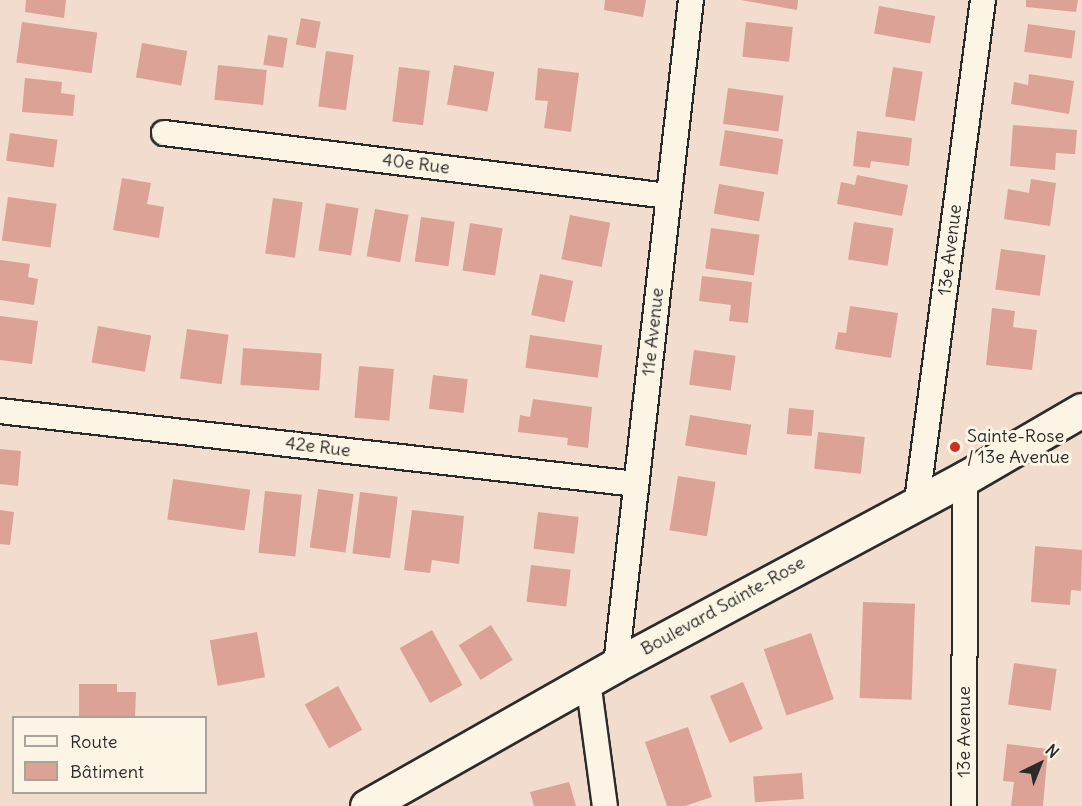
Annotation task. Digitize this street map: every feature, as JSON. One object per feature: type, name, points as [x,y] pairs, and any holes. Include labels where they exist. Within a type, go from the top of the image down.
[{"type":"street","name":"11e Avenue","points":[[616,665],[691,0]]},
{"type":"street","name":"13e Avenue","points":[[917,501],[983,0]]},
{"type":"street","name":"40e Rue","points":[[164,133],[669,196]]},
{"type":"street","name":"Boulevard Sainte-Rose","points":[[375,804],[616,665],[917,501],[965,478],[1082,410]]},
{"type":"street","name":"42e Rue","points":[[0,411],[636,484]]},
{"type":"street","name":"13e Avenue","points":[[964,806],[965,478]]},
{"type":"street","points":[[588,681],[605,806]]},
{"type":"building","points":[[26,0],[66,0],[64,18],[25,12]]},
{"type":"building","points":[[605,0],[646,0],[643,17],[604,10]]},
{"type":"building","points":[[741,0],[798,0],[797,10]]},
{"type":"building","points":[[1026,0],[1078,0],[1076,12],[1026,7]]},
{"type":"building","points":[[879,6],[935,16],[930,43],[874,34]]},
{"type":"building","points":[[301,18],[321,22],[315,48],[296,45]]},
{"type":"building","points":[[22,22],[97,33],[92,73],[16,63]]},
{"type":"building","points":[[746,22],[793,27],[789,62],[742,57]]},
{"type":"building","points":[[1028,24],[1076,31],[1072,58],[1024,52]]},
{"type":"building","points":[[268,35],[288,38],[283,68],[263,65]]},
{"type":"building","points":[[142,43],[187,51],[181,85],[136,77]]},
{"type":"building","points":[[326,51],[354,55],[346,110],[318,106]]},
{"type":"building","points":[[218,65],[267,70],[263,105],[214,100]]},
{"type":"building","points":[[454,65],[494,72],[487,112],[447,104]]},
{"type":"building","points":[[399,67],[430,71],[423,125],[392,122]]},
{"type":"building","points":[[893,67],[923,72],[915,121],[885,116]]},
{"type":"building","points":[[538,68],[579,73],[571,132],[544,128],[548,101],[535,100]]},
{"type":"building","points":[[1029,74],[1074,81],[1069,114],[1011,104],[1014,82],[1028,85]]},
{"type":"building","points":[[25,78],[62,82],[61,93],[75,95],[73,116],[22,112]]},
{"type":"building","points":[[728,88],[783,96],[778,131],[723,124]]},
{"type":"building","points":[[1013,125],[1077,130],[1075,154],[1056,153],[1055,170],[1010,166]]},
{"type":"building","points":[[725,130],[783,139],[778,175],[719,166]]},
{"type":"building","points":[[857,131],[912,138],[909,166],[871,161],[870,168],[853,166]]},
{"type":"building","points":[[10,133],[58,140],[54,167],[6,161]]},
{"type":"building","points":[[857,175],[908,185],[902,216],[837,204],[841,182],[855,185]]},
{"type":"building","points":[[122,178],[151,183],[147,204],[164,207],[159,238],[113,230]]},
{"type":"building","points":[[1031,179],[1056,183],[1050,226],[1004,219],[1008,189],[1029,193]]},
{"type":"building","points":[[719,184],[764,192],[759,222],[714,214]]},
{"type":"building","points":[[8,197],[57,204],[50,247],[2,241]]},
{"type":"building","points":[[273,198],[303,202],[295,258],[265,253]]},
{"type":"building","points":[[326,203],[359,208],[351,256],[318,250]]},
{"type":"building","points":[[375,209],[408,215],[400,262],[367,256]]},
{"type":"building","points":[[570,215],[610,223],[602,267],[561,259]]},
{"type":"building","points":[[421,217],[455,222],[448,266],[415,262]]},
{"type":"building","points":[[854,222],[894,228],[888,266],[848,260]]},
{"type":"building","points":[[470,223],[503,228],[495,276],[462,270]]},
{"type":"building","points":[[711,228],[760,235],[754,275],[705,269]]},
{"type":"building","points":[[1001,249],[1046,255],[1040,296],[995,290]]},
{"type":"building","points":[[0,260],[30,264],[28,277],[38,279],[34,305],[0,300]]},
{"type":"building","points":[[540,274],[573,281],[565,322],[531,315]]},
{"type":"building","points":[[702,276],[752,282],[748,323],[729,321],[731,305],[699,301]]},
{"type":"building","points":[[850,306],[898,313],[891,358],[835,349],[838,332],[846,333]]},
{"type":"building","points":[[992,308],[1015,311],[1013,327],[1037,330],[1032,370],[986,365]]},
{"type":"building","points":[[0,316],[38,321],[32,364],[0,360]]},
{"type":"building","points":[[98,326],[151,335],[145,372],[92,362]]},
{"type":"building","points":[[187,329],[229,335],[222,384],[180,379]]},
{"type":"building","points":[[530,335],[602,345],[598,378],[525,368]]},
{"type":"building","points":[[243,348],[322,354],[319,390],[240,385]]},
{"type":"building","points":[[694,350],[736,356],[731,391],[689,385]]},
{"type":"building","points":[[359,366],[394,369],[389,421],[354,418]]},
{"type":"building","points":[[433,375],[468,379],[464,413],[429,409]]},
{"type":"building","points":[[533,399],[592,407],[588,448],[567,445],[568,438],[518,432],[520,415],[530,417]]},
{"type":"building","points":[[789,408],[814,410],[812,436],[787,434]]},
{"type":"building","points":[[690,415],[751,425],[746,455],[685,446]]},
{"type":"building","points":[[818,432],[865,437],[861,474],[814,469]]},
{"type":"building","points":[[0,449],[21,451],[18,486],[0,484]]},
{"type":"building","points":[[678,476],[716,482],[707,536],[669,530]]},
{"type":"building","points":[[173,479],[250,490],[245,530],[167,520]]},
{"type":"building","points":[[318,489],[354,494],[345,552],[310,547]]},
{"type":"building","points":[[265,491],[302,495],[295,557],[259,553]]},
{"type":"building","points":[[360,492],[398,497],[390,558],[352,554]]},
{"type":"building","points":[[0,510],[14,512],[10,545],[0,544]]},
{"type":"building","points":[[412,510],[464,516],[459,564],[432,560],[430,573],[404,570]]},
{"type":"building","points":[[538,512],[579,517],[574,554],[533,549]]},
{"type":"building","points":[[1035,546],[1082,550],[1081,591],[1071,590],[1070,605],[1031,602]]},
{"type":"building","points":[[531,565],[571,570],[566,607],[526,602]]},
{"type":"building","points":[[863,602],[915,604],[912,700],[860,698]]},
{"type":"building","points":[[491,625],[513,660],[481,680],[459,645]]},
{"type":"building","points":[[432,630],[463,685],[430,703],[400,648]]},
{"type":"building","points":[[257,632],[265,677],[218,686],[210,640]]},
{"type":"building","points":[[811,633],[834,699],[787,715],[764,649]]},
{"type":"building","points":[[1014,663],[1057,669],[1051,711],[1008,705]]},
{"type":"building","points":[[743,682],[763,729],[730,743],[710,696]]},
{"type":"building","points":[[79,684],[117,684],[117,692],[136,692],[135,716],[79,716]]},
{"type":"building","points":[[338,686],[362,730],[329,748],[305,704]]},
{"type":"building","points":[[688,727],[712,797],[685,806],[667,806],[645,742]]},
{"type":"building","points":[[1007,744],[1048,749],[1043,806],[1011,806],[1014,782],[1003,781]]},
{"type":"building","points":[[802,773],[804,799],[755,802],[753,776]]},
{"type":"building","points":[[569,782],[576,806],[534,806],[530,792]]},
{"type":"place","name":"Sainte-Rose / 13e Avenue","points":[[955,447]]}]
